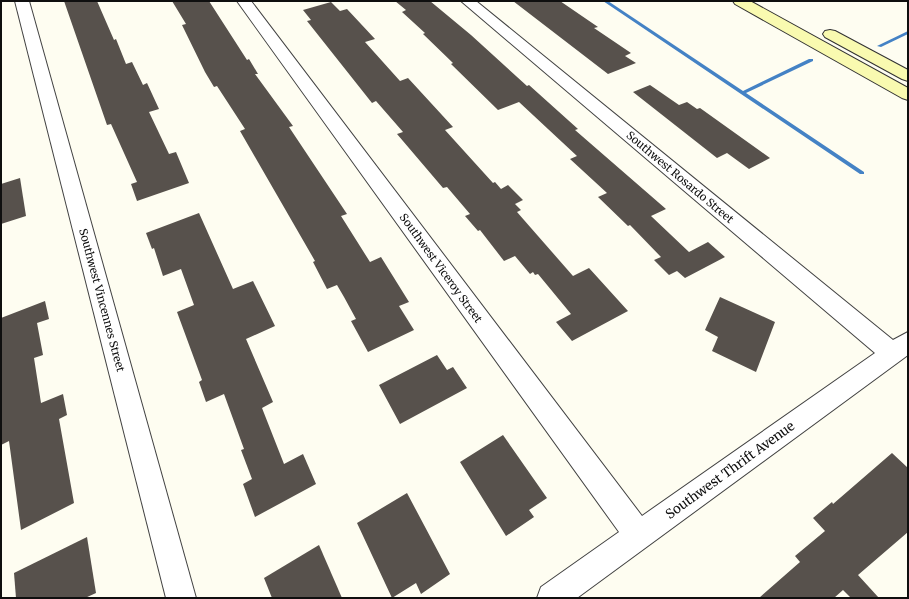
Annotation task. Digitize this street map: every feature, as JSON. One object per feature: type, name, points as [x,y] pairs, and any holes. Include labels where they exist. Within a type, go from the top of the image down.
[{"type":"main road","points":[[748,2],[908,95]]},
{"type":"main road","points":[[817,27],[908,76]]},
{"type":"street","name":"Southwest Vincennes Street","points":[[22,1],[181,598]]},
{"type":"street","name":"Southwest Viceroy Street","points":[[244,1],[638,536]]},
{"type":"street","name":"Southwest Rosardo Street","points":[[468,1],[900,348]]},
{"type":"street","name":"Southwest Thrift Avenue","points":[[552,598],[900,348]]},
{"type":"building","points":[[64,1],[97,1],[114,40],[116,39],[126,64],[132,62],[143,85],[147,83],[159,109],[149,112],[169,154],[176,152],[189,183],[137,201],[131,184],[137,182],[111,124],[107,125]]},
{"type":"building","points":[[172,1],[209,1],[247,60],[249,59],[258,74],[255,74],[293,126],[289,127],[347,214],[341,216],[370,262],[381,257],[409,302],[399,306],[414,330],[368,352],[351,321],[356,319],[344,297],[337,285],[327,289],[313,262],[315,261],[240,131],[245,129],[217,86],[214,87],[205,72],[182,25],[186,24]]},
{"type":"building","points":[[395,1],[430,1],[471,35],[527,86],[529,85],[578,129],[575,130],[666,209],[651,216],[689,252],[708,242],[725,257],[685,278],[677,271],[669,275],[654,260],[661,257],[630,225],[628,226],[598,197],[607,193],[570,159],[577,156],[519,102],[498,110],[451,64],[453,63],[423,34],[425,33],[402,12],[406,10]]},
{"type":"building","points":[[513,1],[560,1],[598,27],[594,28],[631,53],[625,56],[636,63],[608,74]]},
{"type":"building","points":[[331,2],[340,11],[347,9],[375,39],[365,42],[400,81],[408,78],[453,127],[445,130],[493,183],[495,182],[501,189],[508,185],[523,200],[515,204],[521,210],[517,212],[573,276],[589,268],[628,311],[572,341],[556,322],[571,314],[538,274],[535,275],[533,272],[530,274],[515,256],[504,261],[480,230],[478,231],[465,216],[470,214],[447,187],[443,188],[397,134],[403,132],[376,101],[372,103],[307,21],[311,20],[303,10]]},
{"type":"building","points":[[650,85],[679,105],[687,102],[697,109],[700,108],[770,158],[749,169],[727,153],[717,158],[633,92]]},
{"type":"building","points":[[20,178],[26,216],[1,224],[1,184]]},
{"type":"building","points":[[199,213],[233,289],[253,281],[275,326],[246,339],[273,402],[262,408],[284,464],[303,454],[316,484],[255,517],[243,484],[252,479],[241,450],[244,449],[224,394],[206,402],[199,382],[202,380],[177,312],[194,305],[181,269],[163,276],[154,248],[152,249],[146,233]]},
{"type":"building","points":[[720,297],[775,322],[756,372],[712,351],[718,337],[705,330]]},
{"type":"building","points":[[45,301],[49,319],[37,323],[43,355],[34,358],[41,403],[63,394],[67,415],[59,419],[74,503],[21,530],[9,441],[1,445],[1,318]]},
{"type":"building","points":[[437,355],[447,370],[453,367],[467,388],[400,424],[379,385]]},
{"type":"building","points":[[503,435],[547,498],[529,510],[534,517],[506,536],[460,462]]},
{"type":"building","points":[[892,453],[908,468],[908,532],[858,575],[879,598],[851,598],[843,590],[834,598],[759,598],[800,562],[795,556],[825,531],[813,518],[832,502],[833,504]]},
{"type":"building","points":[[407,493],[450,574],[421,594],[416,583],[392,598],[357,523]]},
{"type":"building","points":[[87,537],[96,593],[85,598],[16,598],[14,573]]},
{"type":"building","points":[[319,545],[342,598],[272,598],[264,578]]},
{"type":"waterway","points":[[605,1],[742,93]]},
{"type":"waterway","points":[[879,46],[908,32]]},
{"type":"waterway","points":[[742,93],[811,60]]},
{"type":"waterway","points":[[742,93],[862,173]]}]
